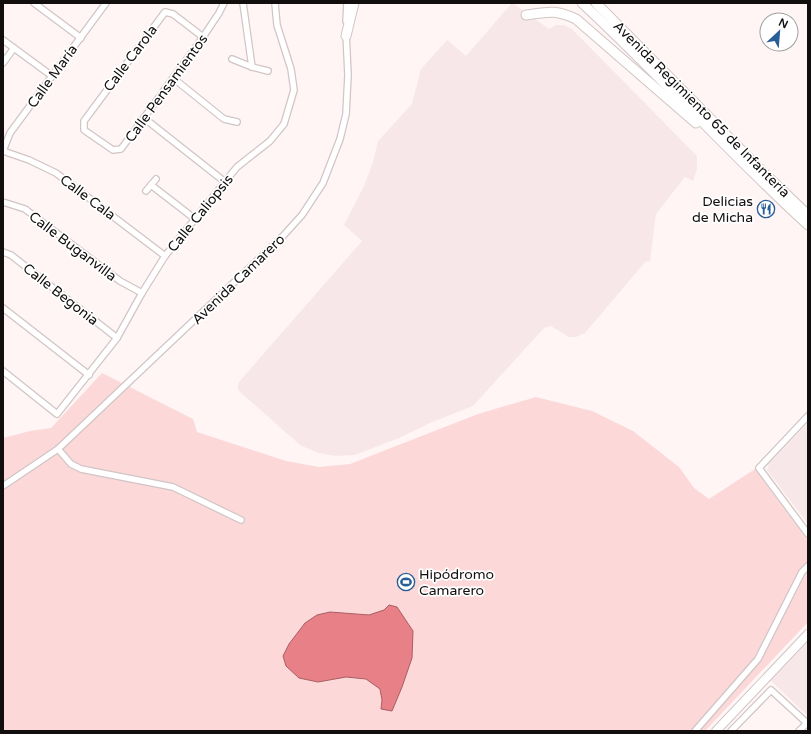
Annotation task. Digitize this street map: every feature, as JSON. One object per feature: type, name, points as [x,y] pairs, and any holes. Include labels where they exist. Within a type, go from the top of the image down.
[{"type":"main road","points":[[346,36],[354,3]]},
{"type":"main road","name":"Avenida Regimiento 65 de Infantería","points":[[582,3],[808,225]]},
{"type":"main road","name":"Avenida Regimiento 65 de Infantería","points":[[598,3],[764,173],[808,215]]},
{"type":"main road","points":[[526,15],[553,11],[566,14],[576,19],[709,135],[733,153]]},
{"type":"main road","points":[[716,731],[808,634]]},
{"type":"street","points":[[34,3],[81,38]]},
{"type":"street","name":"Calle María","points":[[3,151],[10,133],[106,3]]},
{"type":"street","name":"Calle Pensamientos","points":[[97,139],[113,150],[121,149],[220,13],[224,3]]},
{"type":"street","points":[[243,3],[252,67]]},
{"type":"street","name":"Calle Caliopsis","points":[[3,371],[57,414],[117,338],[165,256],[237,167],[270,141],[284,124],[294,90],[291,68],[278,25],[275,3]]},
{"type":"street","name":"Avenida Camarero","points":[[3,486],[58,449],[283,236],[302,215],[323,183],[340,138],[346,114],[348,75],[346,36],[347,3]]},
{"type":"street","name":"Calle Carola","points":[[97,139],[84,130],[84,121],[165,12],[173,14],[203,37]]},
{"type":"street","points":[[3,40],[52,76]]},
{"type":"street","points":[[3,64],[14,48]]},
{"type":"street","points":[[232,59],[252,67],[268,71]]},
{"type":"street","points":[[173,78],[224,119],[238,122]]},
{"type":"street","points":[[144,118],[225,182]]},
{"type":"street","name":"Calle Cala","points":[[3,151],[29,160],[56,173],[165,256]]},
{"type":"street","points":[[146,191],[156,179]]},
{"type":"street","points":[[151,185],[195,219]]},
{"type":"street","name":"Calle Buganvilla","points":[[3,202],[25,209],[120,281],[142,293]]},
{"type":"street","name":"Calle Begonia","points":[[3,252],[11,255],[117,338]]},
{"type":"street","points":[[3,308],[89,374]]},
{"type":"street","points":[[808,416],[759,468],[808,534]]},
{"type":"street","points":[[58,449],[71,464],[81,469],[173,487],[242,520]]},
{"type":"street","points":[[695,731],[758,659],[802,572],[808,566]]},
{"type":"street","points":[[731,731],[770,690],[808,723],[799,731]]},
{"type":"shaded area","points":[[512,3],[549,29],[556,25],[564,25],[572,29],[697,156],[697,169],[693,181],[685,177],[656,214],[650,262],[646,261],[585,333],[576,337],[569,337],[551,326],[544,328],[473,406],[430,423],[399,438],[355,455],[336,456],[318,453],[300,445],[238,390],[239,382],[362,241],[344,225],[364,186],[373,162],[378,141],[412,104],[421,69],[447,40],[466,56]]},
{"type":"shaded area","name":"Hipódromo Camarero","points":[[102,373],[193,419],[197,432],[286,461],[319,467],[350,464],[478,414],[536,397],[592,411],[633,431],[679,467],[694,488],[709,499],[755,469],[808,541],[808,622],[705,731],[3,731],[3,438],[30,431],[51,428]]},
{"type":"shaded area","points":[[808,423],[808,524],[767,470],[769,464]]},
{"type":"shaded area","points":[[389,605],[397,607],[413,631],[412,658],[392,711],[381,709],[382,700],[380,689],[366,679],[346,677],[318,682],[299,678],[286,666],[283,656],[289,644],[305,623],[317,615],[330,612],[369,615],[384,610]]},
{"type":"shaded area","points":[[808,638],[808,716],[770,680]]},
{"type":"place","name":"Delicias de Micha","points":[[766,209]]},
{"type":"place","name":"Hipódromo Camarero","points":[[406,582]]}]
